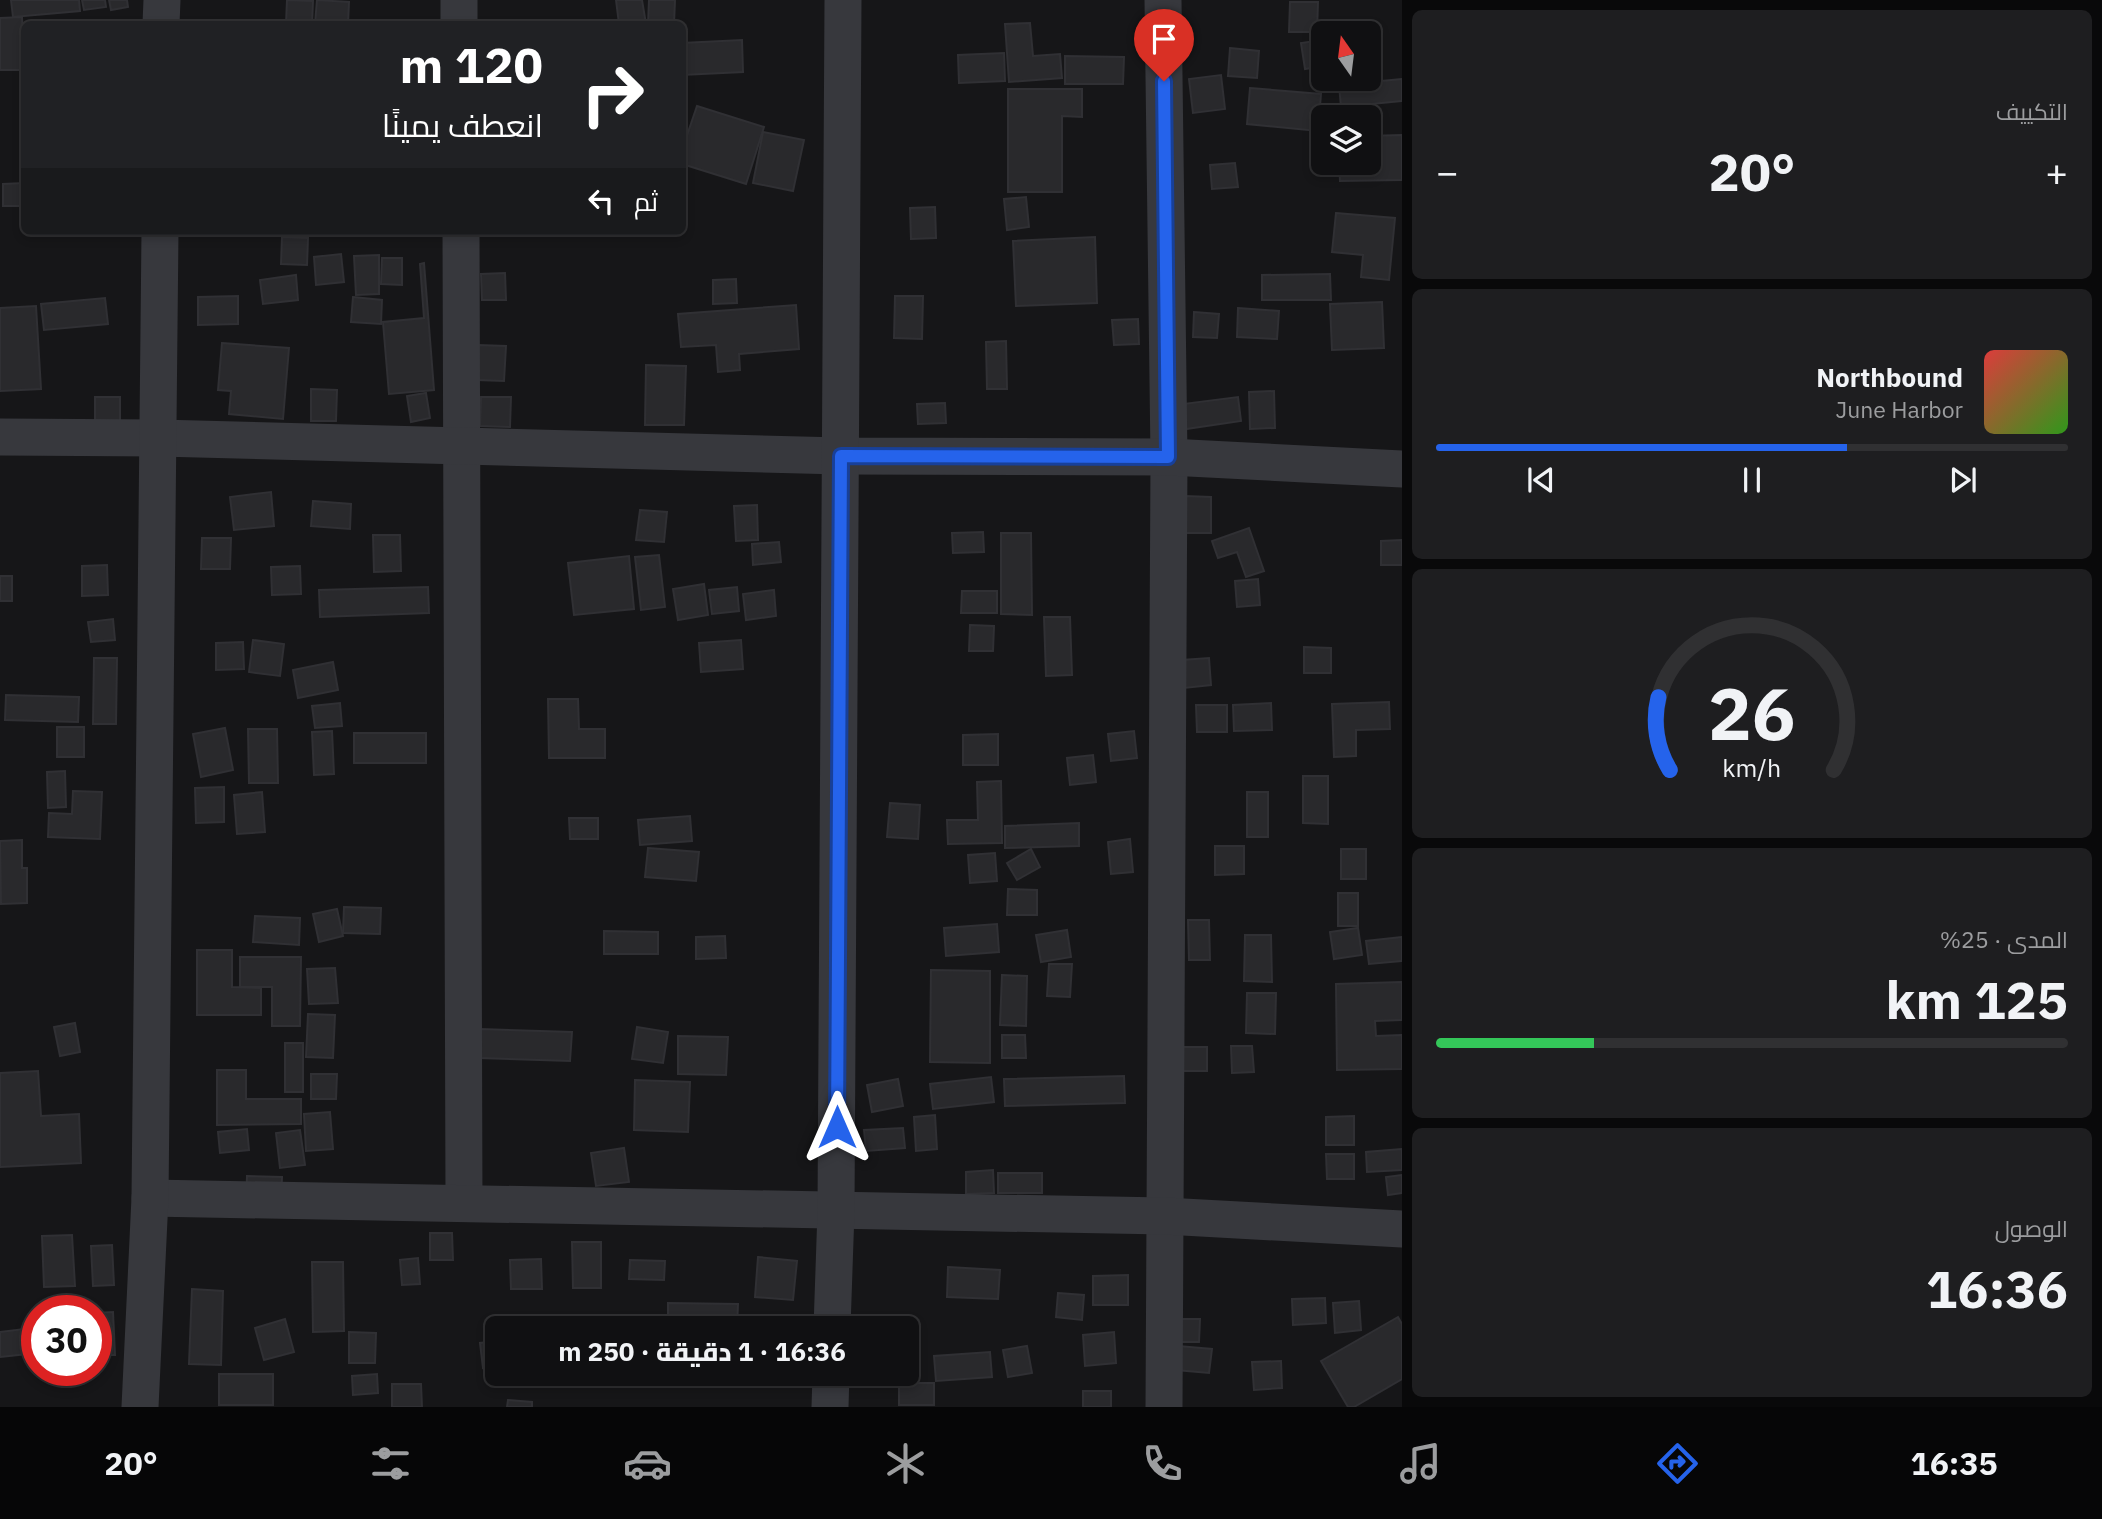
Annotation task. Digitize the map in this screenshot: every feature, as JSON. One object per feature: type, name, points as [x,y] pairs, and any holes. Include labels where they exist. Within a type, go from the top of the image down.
[{"type":"street","points":[[161,21],[162,0]]},
{"type":"street","points":[[459,0],[459,21]]},
{"type":"street","points":[[832,1316],[836,1211],[844,0]]},
{"type":"street","points":[[1163,0],[1168,457],[1164,1407]]},
{"type":"street","points":[[140,1407],[150,1198],[160,235]]},
{"type":"street","points":[[461,235],[464,447],[464,1202]]},
{"type":"street","points":[[0,438],[159,438],[841,456],[1168,457],[1402,469]]},
{"type":"street","points":[[150,1198],[1165,1216],[1402,1229]]},
{"type":"street","points":[[830,1407],[831,1386]]},
{"type":"building","points":[[11,0],[79,0],[80,11],[13,17]]},
{"type":"building","points":[[82,0],[105,0],[106,7],[84,10]]},
{"type":"building","points":[[109,0],[127,0],[128,7],[111,10]]},
{"type":"building","points":[[287,0],[313,1],[312,21],[286,21]]},
{"type":"building","points":[[317,0],[349,2],[348,21],[315,21]]},
{"type":"building","points":[[616,0],[642,0],[646,21],[619,21]]},
{"type":"building","points":[[649,0],[675,0],[674,21],[648,21]]},
{"type":"building","points":[[1290,2],[1318,2],[1317,21],[1311,21],[1311,32],[1289,32]]},
{"type":"building","points":[[22,17],[21,70],[0,70],[0,18]]},
{"type":"building","points":[[1030,23],[1033,56],[1060,54],[1062,78],[1009,82],[1005,24]]},
{"type":"building","points":[[742,40],[743,72],[686,75],[686,43]]},
{"type":"building","points":[[1311,42],[1311,68],[1305,69],[1301,43]]},
{"type":"building","points":[[1230,48],[1259,51],[1257,78],[1228,76]]},
{"type":"building","points":[[1004,53],[1005,81],[959,83],[958,55]]},
{"type":"building","points":[[1065,56],[1124,57],[1123,84],[1065,84]]},
{"type":"building","points":[[1221,75],[1225,109],[1193,113],[1189,79]]},
{"type":"building","points":[[1402,79],[1402,101],[1341,105],[1340,91],[1381,91],[1381,81]]},
{"type":"building","points":[[1250,88],[1321,94],[1320,105],[1311,105],[1311,130],[1247,124]]},
{"type":"building","points":[[1008,89],[1082,89],[1082,117],[1062,116],[1062,192],[1008,192]]},
{"type":"building","points":[[697,106],[764,127],[746,184],[686,165],[686,138]]},
{"type":"building","points":[[763,132],[804,140],[793,191],[753,183]]},
{"type":"building","points":[[1402,135],[1402,180],[1340,181],[1340,175],[1381,175],[1381,136]]},
{"type":"building","points":[[1235,163],[1238,187],[1212,189],[1210,165]]},
{"type":"building","points":[[21,183],[21,206],[3,206],[3,184]]},
{"type":"building","points":[[1026,197],[1029,227],[1007,230],[1004,199]]},
{"type":"building","points":[[935,207],[936,238],[911,239],[910,208]]},
{"type":"building","points":[[1336,213],[1395,218],[1389,280],[1361,277],[1363,255],[1332,252]]},
{"type":"building","points":[[282,237],[308,238],[307,265],[281,264]]},
{"type":"building","points":[[1095,237],[1097,303],[1016,306],[1013,241]]},
{"type":"building","points":[[341,254],[344,282],[316,285],[314,257]]},
{"type":"building","points":[[379,255],[379,294],[356,295],[354,256]]},
{"type":"building","points":[[382,258],[402,258],[402,285],[381,284]]},
{"type":"building","points":[[424,263],[434,390],[389,394],[383,322],[424,318],[420,264]]},
{"type":"building","points":[[505,273],[506,300],[482,300],[481,274]]},
{"type":"building","points":[[1330,274],[1331,300],[1262,300],[1262,275]]},
{"type":"building","points":[[296,275],[298,300],[263,304],[260,280]]},
{"type":"building","points":[[736,279],[737,303],[713,304],[713,280]]},
{"type":"building","points":[[238,296],[238,324],[198,325],[198,297]]},
{"type":"building","points":[[895,296],[923,296],[922,339],[894,338]]},
{"type":"building","points":[[353,297],[382,300],[381,324],[351,322]]},
{"type":"building","points":[[105,298],[108,324],[44,330],[41,304]]},
{"type":"building","points":[[1382,302],[1384,348],[1332,350],[1330,304]]},
{"type":"building","points":[[796,305],[799,349],[739,354],[740,370],[718,372],[716,345],[681,347],[678,314]]},
{"type":"building","points":[[36,306],[41,389],[0,391],[0,308]]},
{"type":"building","points":[[1238,308],[1279,311],[1277,339],[1237,337]]},
{"type":"building","points":[[1194,312],[1219,314],[1217,338],[1193,337]]},
{"type":"building","points":[[1138,319],[1139,344],[1114,345],[1112,320]]},
{"type":"building","points":[[1006,341],[1007,389],[987,389],[986,342]]},
{"type":"building","points":[[222,343],[289,348],[283,419],[229,414],[231,391],[218,390]]},
{"type":"building","points":[[478,345],[506,346],[504,381],[477,380]]},
{"type":"building","points":[[646,365],[686,366],[684,425],[645,425]]},
{"type":"building","points":[[311,389],[337,390],[336,421],[311,421]]},
{"type":"building","points":[[1274,391],[1275,428],[1250,429],[1249,392]]},
{"type":"building","points":[[426,393],[430,418],[411,422],[407,396]]},
{"type":"building","points":[[95,397],[120,397],[120,422],[95,422]]},
{"type":"building","points":[[481,397],[511,397],[510,427],[480,426]]},
{"type":"building","points":[[1238,397],[1241,421],[1186,429],[1183,404]]},
{"type":"building","points":[[945,403],[946,423],[918,424],[917,404]]},
{"type":"building","points":[[271,492],[274,526],[234,530],[230,497]]},
{"type":"building","points":[[1185,496],[1211,497],[1211,533],[1185,533]]},
{"type":"building","points":[[313,501],[351,504],[350,529],[311,526]]},
{"type":"building","points":[[757,505],[758,540],[736,541],[734,506]]},
{"type":"building","points":[[640,510],[667,512],[664,542],[636,540]]},
{"type":"building","points":[[1249,528],[1264,571],[1246,577],[1237,552],[1218,558],[1212,541]]},
{"type":"building","points":[[983,532],[984,552],[953,553],[952,533]]},
{"type":"building","points":[[1001,533],[1031,533],[1032,615],[1001,614]]},
{"type":"building","points":[[373,535],[400,535],[401,571],[374,572]]},
{"type":"building","points":[[202,538],[231,538],[230,569],[201,569]]},
{"type":"building","points":[[1402,540],[1402,565],[1381,565],[1381,541]]},
{"type":"building","points":[[779,542],[781,562],[753,565],[752,544]]},
{"type":"building","points":[[659,555],[665,607],[641,610],[635,557]]},
{"type":"building","points":[[629,556],[634,609],[574,615],[568,563]]},
{"type":"building","points":[[107,565],[108,595],[82,596],[82,566]]},
{"type":"building","points":[[300,566],[301,594],[272,595],[271,567]]},
{"type":"building","points":[[0,576],[12,576],[12,601],[0,601]]},
{"type":"building","points":[[1258,579],[1260,605],[1237,607],[1235,581]]},
{"type":"building","points":[[704,584],[708,615],[678,620],[673,589]]},
{"type":"building","points":[[428,587],[429,613],[320,617],[319,590]]},
{"type":"building","points":[[737,587],[739,611],[712,614],[709,590]]},
{"type":"building","points":[[774,590],[776,616],[746,620],[743,594]]},
{"type":"building","points":[[962,591],[997,591],[997,613],[961,613]]},
{"type":"building","points":[[1044,617],[1070,617],[1072,675],[1046,676]]},
{"type":"building","points":[[113,619],[115,640],[91,642],[88,622]]},
{"type":"building","points":[[970,625],[994,626],[993,651],[969,651]]},
{"type":"building","points":[[253,640],[284,644],[280,676],[249,672]]},
{"type":"building","points":[[741,640],[743,669],[701,672],[699,643]]},
{"type":"building","points":[[243,642],[244,669],[216,670],[216,643]]},
{"type":"building","points":[[1304,647],[1331,648],[1331,673],[1304,673]]},
{"type":"building","points":[[94,658],[117,658],[116,724],[93,724]]},
{"type":"building","points":[[1209,658],[1211,685],[1184,688],[1182,660]]},
{"type":"building","points":[[333,662],[338,690],[298,698],[293,670]]},
{"type":"building","points":[[6,695],[79,697],[78,722],[5,720]]},
{"type":"building","points":[[548,699],[578,699],[579,729],[605,729],[605,758],[549,758]]},
{"type":"building","points":[[1389,702],[1390,729],[1356,730],[1356,756],[1334,757],[1332,704]]},
{"type":"building","points":[[340,703],[342,726],[315,728],[312,706]]},
{"type":"building","points":[[1271,703],[1272,730],[1234,731],[1233,705]]},
{"type":"building","points":[[1196,705],[1227,705],[1227,732],[1197,732]]},
{"type":"building","points":[[57,727],[84,727],[84,757],[57,757]]},
{"type":"building","points":[[225,728],[233,770],[201,777],[193,734]]},
{"type":"building","points":[[248,729],[277,729],[278,783],[249,783]]},
{"type":"building","points":[[332,731],[334,774],[314,775],[312,732]]},
{"type":"building","points":[[1134,731],[1137,758],[1111,761],[1108,734]]},
{"type":"building","points":[[354,733],[426,733],[426,763],[354,763]]},
{"type":"building","points":[[998,734],[998,765],[963,765],[963,735]]},
{"type":"building","points":[[1093,755],[1096,782],[1070,785],[1067,758]]},
{"type":"building","points":[[65,771],[66,807],[48,808],[47,772]]},
{"type":"building","points":[[1303,776],[1328,776],[1328,824],[1303,823]]},
{"type":"building","points":[[1001,781],[1002,843],[948,844],[947,820],[978,820],[977,782]]},
{"type":"building","points":[[224,787],[224,822],[196,823],[195,788]]},
{"type":"building","points":[[73,791],[102,792],[100,839],[48,837],[49,813],[72,814]]},
{"type":"building","points":[[262,792],[265,832],[237,834],[234,795]]},
{"type":"building","points":[[1247,792],[1268,792],[1268,837],[1247,837]]},
{"type":"building","points":[[890,803],[920,805],[918,839],[887,837]]},
{"type":"building","points":[[690,816],[692,841],[640,845],[638,820]]},
{"type":"building","points":[[569,818],[598,818],[598,839],[570,839]]},
{"type":"building","points":[[1079,823],[1079,846],[1005,848],[1005,826]]},
{"type":"building","points":[[1130,839],[1133,872],[1111,874],[1108,842]]},
{"type":"building","points":[[22,840],[22,868],[27,868],[27,903],[1,904],[0,841]]},
{"type":"building","points":[[1215,846],[1244,846],[1244,874],[1215,875]]},
{"type":"building","points":[[648,848],[699,852],[696,881],[645,877]]},
{"type":"building","points":[[1031,849],[1040,867],[1017,880],[1007,863]]},
{"type":"building","points":[[1341,849],[1366,849],[1366,879],[1341,879]]},
{"type":"building","points":[[995,853],[997,881],[970,883],[968,855]]},
{"type":"building","points":[[1008,889],[1037,890],[1037,915],[1007,915]]},
{"type":"building","points":[[1338,893],[1358,893],[1358,926],[1338,926]]},
{"type":"building","points":[[344,907],[381,908],[380,934],[343,933]]},
{"type":"building","points":[[337,909],[343,936],[319,942],[313,914]]},
{"type":"building","points":[[255,916],[300,918],[299,945],[253,942]]},
{"type":"building","points":[[1188,920],[1209,920],[1210,960],[1189,960]]},
{"type":"building","points":[[997,924],[999,952],[946,956],[944,928]]},
{"type":"building","points":[[1358,928],[1362,955],[1334,959],[1330,932]]},
{"type":"building","points":[[1067,930],[1071,957],[1041,962],[1036,935]]},
{"type":"building","points":[[604,931],[658,932],[658,954],[604,954]]},
{"type":"building","points":[[1245,935],[1271,935],[1272,982],[1244,981]]},
{"type":"building","points":[[725,936],[726,958],[696,959],[696,937]]},
{"type":"building","points":[[1402,937],[1402,961],[1369,964],[1366,941]]},
{"type":"building","points":[[197,950],[232,950],[232,987],[261,988],[261,1015],[197,1015]]},
{"type":"building","points":[[240,957],[301,957],[300,1026],[272,1026],[272,987],[240,987]]},
{"type":"building","points":[[1049,964],[1072,964],[1070,997],[1047,996]]},
{"type":"building","points":[[335,968],[338,1003],[309,1004],[307,969]]},
{"type":"building","points":[[931,970],[990,971],[990,1063],[930,1062]]},
{"type":"building","points":[[1002,975],[1027,976],[1026,1026],[1000,1025]]},
{"type":"building","points":[[1402,982],[1402,1020],[1375,1021],[1376,1036],[1402,1035],[1402,1069],[1337,1070],[1336,984]]},
{"type":"building","points":[[1247,993],[1276,993],[1275,1034],[1246,1033]]},
{"type":"building","points":[[308,1014],[335,1015],[333,1058],[306,1057]]},
{"type":"building","points":[[75,1023],[80,1052],[60,1056],[54,1027]]},
{"type":"building","points":[[637,1027],[668,1032],[663,1063],[632,1059]]},
{"type":"building","points":[[480,1029],[572,1032],[570,1061],[479,1058]]},
{"type":"building","points":[[1002,1035],[1025,1035],[1026,1058],[1002,1058]]},
{"type":"building","points":[[678,1036],[728,1037],[726,1075],[678,1074]]},
{"type":"building","points":[[285,1043],[303,1043],[303,1092],[285,1092]]},
{"type":"building","points":[[1231,1046],[1252,1046],[1254,1072],[1232,1073]]},
{"type":"building","points":[[1179,1047],[1207,1047],[1207,1071],[1179,1071]]},
{"type":"building","points":[[217,1070],[246,1070],[246,1099],[301,1099],[301,1124],[217,1125]]},
{"type":"building","points":[[38,1071],[41,1116],[79,1114],[81,1163],[0,1167],[0,1073]]},
{"type":"building","points":[[311,1074],[337,1074],[336,1099],[311,1099]]},
{"type":"building","points":[[1124,1076],[1125,1103],[1005,1106],[1004,1079]]},
{"type":"building","points":[[991,1077],[994,1102],[933,1109],[930,1084]]},
{"type":"building","points":[[898,1079],[903,1106],[872,1112],[867,1085]]},
{"type":"building","points":[[635,1080],[690,1082],[688,1132],[634,1130]]},
{"type":"building","points":[[330,1112],[333,1149],[306,1151],[304,1114]]},
{"type":"building","points":[[935,1115],[937,1149],[916,1151],[914,1117]]},
{"type":"building","points":[[1354,1116],[1354,1145],[1326,1145],[1326,1117]]},
{"type":"building","points":[[903,1128],[905,1148],[866,1151],[864,1130]]},
{"type":"building","points":[[247,1129],[249,1150],[220,1153],[218,1132]]},
{"type":"building","points":[[300,1130],[305,1165],[280,1168],[276,1133]]},
{"type":"building","points":[[624,1148],[629,1182],[596,1186],[591,1153]]},
{"type":"building","points":[[1402,1149],[1402,1170],[1367,1172],[1366,1152]]},
{"type":"building","points":[[1326,1154],[1354,1154],[1354,1179],[1327,1179]]},
{"type":"building","points":[[993,1170],[994,1193],[966,1194],[966,1172]]},
{"type":"building","points":[[998,1173],[1042,1173],[1042,1193],[998,1193]]},
{"type":"building","points":[[1402,1175],[1402,1193],[1388,1195],[1386,1177]]},
{"type":"building","points":[[247,1176],[282,1177],[281,1204],[246,1203]]},
{"type":"building","points":[[430,1233],[452,1233],[453,1260],[430,1260]]},
{"type":"building","points":[[72,1235],[75,1286],[44,1287],[42,1236]]},
{"type":"building","points":[[572,1242],[601,1242],[601,1288],[573,1288]]},
{"type":"building","points":[[112,1245],[114,1285],[93,1286],[91,1246]]},
{"type":"building","points":[[758,1257],[797,1261],[793,1300],[755,1297]]},
{"type":"building","points":[[418,1258],[420,1284],[402,1285],[400,1260]]},
{"type":"building","points":[[541,1259],[542,1289],[511,1289],[510,1260]]},
{"type":"building","points":[[630,1260],[665,1261],[664,1280],[629,1279]]},
{"type":"building","points":[[312,1262],[343,1262],[344,1331],[313,1332]]},
{"type":"building","points":[[948,1267],[1000,1270],[998,1299],[947,1297]]},
{"type":"building","points":[[1128,1275],[1128,1305],[1093,1305],[1093,1276]]},
{"type":"building","points":[[192,1289],[223,1291],[221,1365],[189,1364]]},
{"type":"building","points":[[1058,1293],[1084,1295],[1082,1320],[1056,1317]]},
{"type":"building","points":[[1325,1298],[1326,1323],[1293,1325],[1292,1299]]},
{"type":"building","points":[[1359,1301],[1361,1330],[1335,1333],[1333,1303]]},
{"type":"building","points":[[668,1303],[738,1304],[738,1316],[668,1316]]},
{"type":"building","points":[[113,1312],[115,1355],[112,1355]]},
{"type":"building","points":[[1398,1317],[1402,1324],[1402,1379],[1354,1407],[1348,1407],[1321,1361]]},
{"type":"building","points":[[285,1319],[294,1352],[264,1360],[255,1328]]},
{"type":"building","points":[[1174,1319],[1200,1319],[1199,1342],[1174,1342]]},
{"type":"building","points":[[21,1329],[21,1355],[0,1357],[0,1332]]},
{"type":"building","points":[[349,1332],[376,1333],[375,1363],[349,1363]]},
{"type":"building","points":[[1114,1332],[1116,1363],[1085,1366],[1083,1335]]},
{"type":"building","points":[[485,1342],[485,1368],[483,1368],[480,1343]]},
{"type":"building","points":[[1027,1346],[1032,1373],[1008,1377],[1003,1350]]},
{"type":"building","points":[[1178,1346],[1212,1349],[1209,1373],[1176,1370]]},
{"type":"building","points":[[990,1352],[992,1377],[936,1381],[934,1356]]},
{"type":"building","points":[[1281,1361],[1282,1388],[1254,1390],[1252,1362]]},
{"type":"building","points":[[219,1374],[273,1374],[273,1405],[219,1405]]},
{"type":"building","points":[[377,1374],[378,1393],[353,1395],[352,1376]]},
{"type":"building","points":[[934,1383],[934,1405],[899,1405],[899,1386]]},
{"type":"building","points":[[392,1384],[421,1384],[422,1407],[392,1407]]},
{"type":"building","points":[[1083,1391],[1111,1391],[1111,1407],[1083,1407]]},
{"type":"building","points":[[508,1400],[532,1402],[532,1407],[507,1407]]},
{"type":"route","points":[[837,1127],[841,456],[1168,457],[1164,81]]}]
